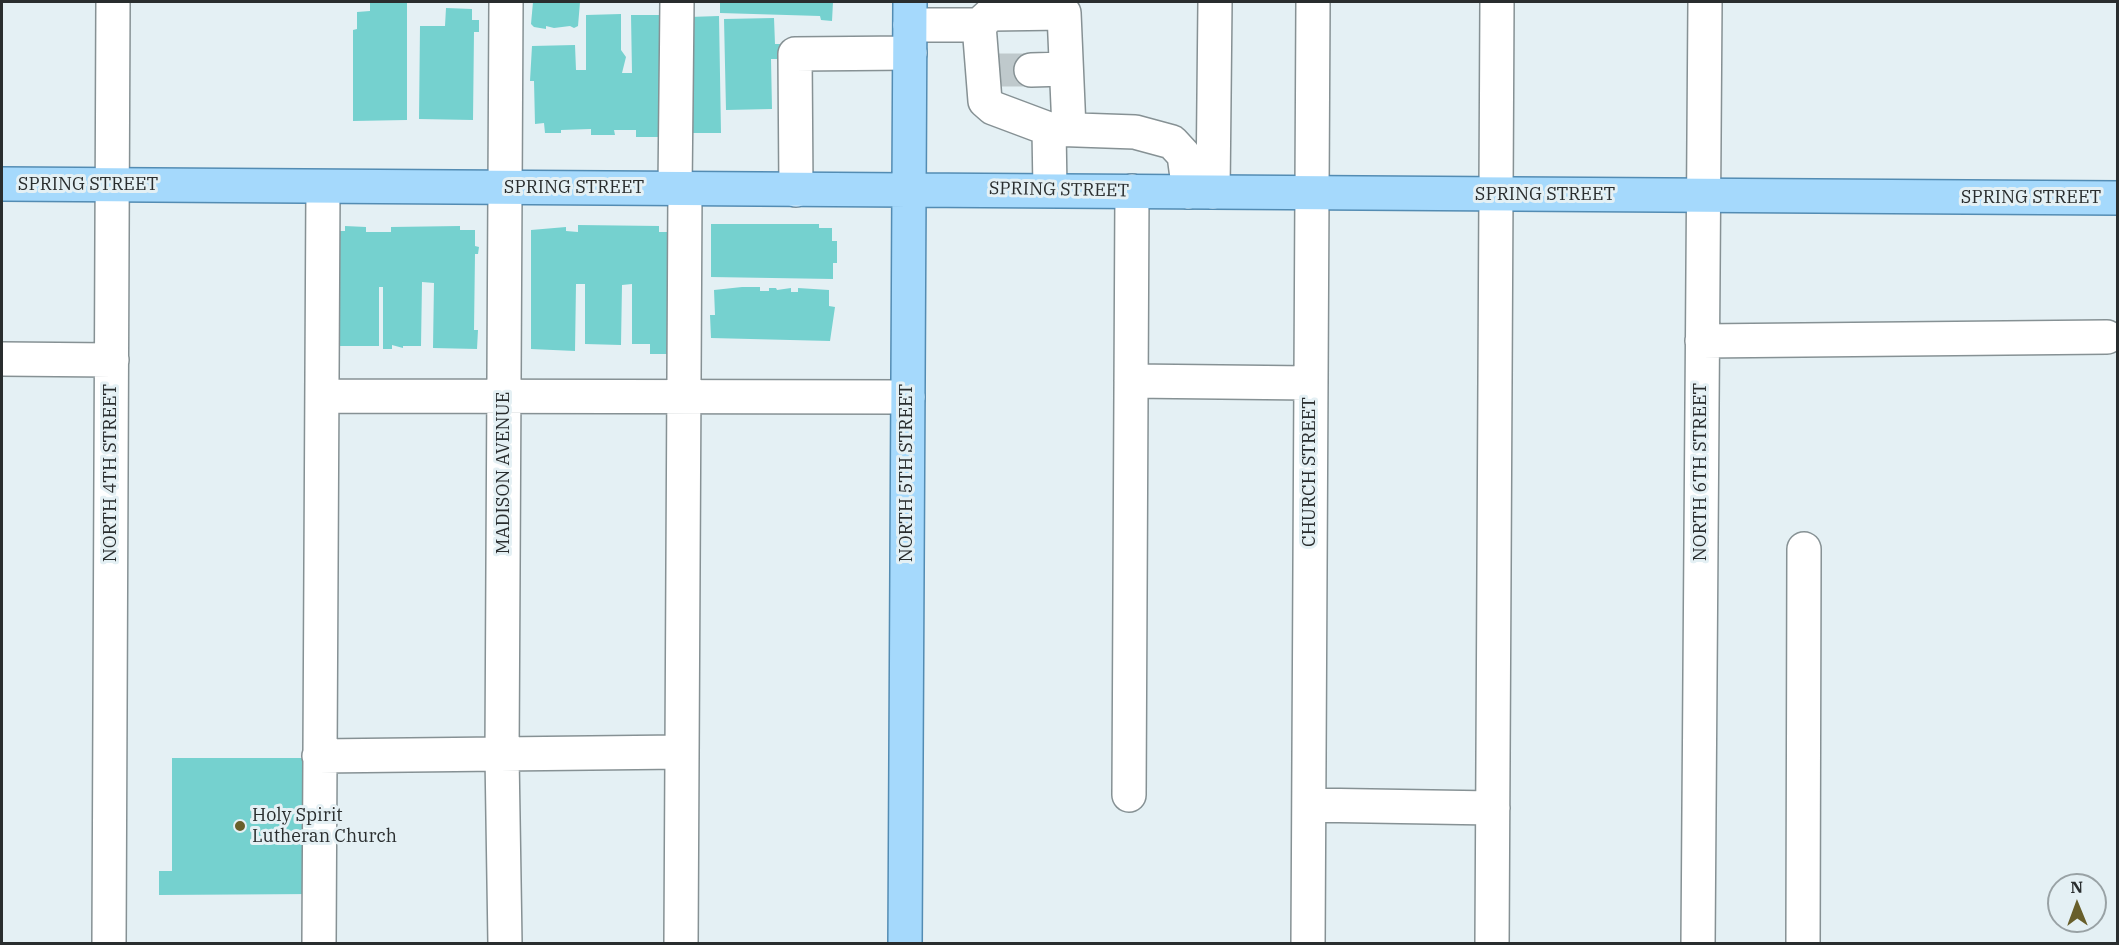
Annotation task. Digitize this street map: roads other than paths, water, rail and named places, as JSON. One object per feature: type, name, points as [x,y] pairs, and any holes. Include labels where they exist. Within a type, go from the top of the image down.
[{"type":"main road","name":"NORTH 5TH STREET","points":[[904,944],[910,26]]},
{"type":"main road","name":"SPRING STREET","points":[[2,184],[2118,198]]},
{"type":"street","name":"NORTH 4TH STREET","points":[[109,944],[113,2]]},
{"type":"street","name":"MADISON AVENUE","points":[[505,944],[502,755],[506,2]]},
{"type":"street","points":[[677,2],[683,397],[681,944]]},
{"type":"street","points":[[1201,192],[1215,2]]},
{"type":"street","name":"CHURCH STREET","points":[[1308,944],[1313,2]]},
{"type":"street","points":[[1492,944],[1497,2]]},
{"type":"street","name":"NORTH 6TH STREET","points":[[1698,944],[1705,2]]},
{"type":"street","points":[[796,190],[795,54],[910,26],[979,26],[991,14],[1064,14],[1066,69],[1050,190]]},
{"type":"street","points":[[979,26],[987,71],[984,101],[993,108],[1059,129],[1135,132],[1172,142],[1184,155],[1201,192]]},
{"type":"street","points":[[1031,70],[1066,69]]},
{"type":"street","points":[[319,944],[323,187]]},
{"type":"street","points":[[1129,795],[1132,191]]},
{"type":"street","points":[[1702,341],[2108,336]]},
{"type":"street","points":[[2,359],[112,360]]},
{"type":"street","points":[[1131,381],[1310,382]]},
{"type":"street","points":[[322,396],[908,397]]},
{"type":"street","points":[[1803,944],[1804,549]]},
{"type":"street","points":[[319,756],[681,752]]},
{"type":"street","points":[[1309,805],[1493,808]]},
{"type":"tunnel","points":[[992,70],[1031,70]]},
{"type":"place","name":"Holy Spirit Lutheran Church","points":[[240,826]]}]
